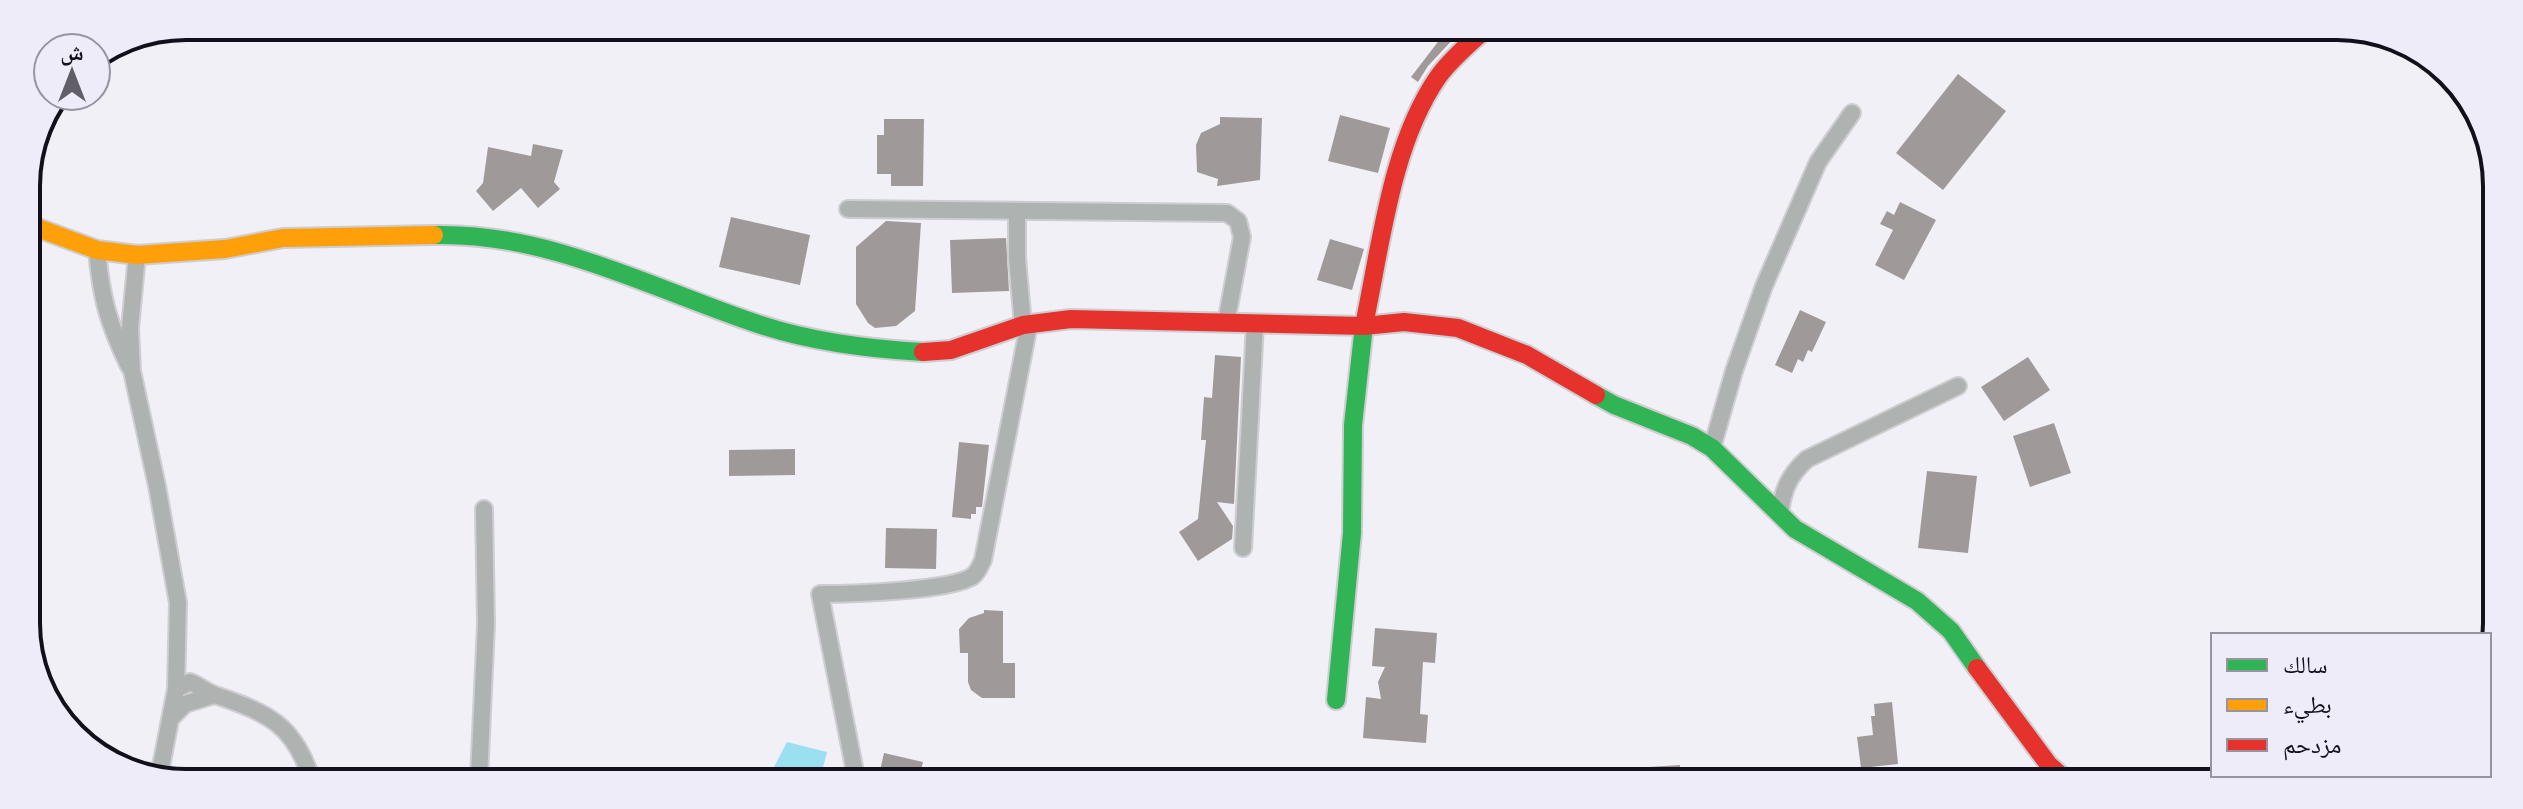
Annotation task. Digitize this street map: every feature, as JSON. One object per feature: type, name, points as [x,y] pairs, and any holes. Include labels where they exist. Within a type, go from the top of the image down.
[{"type":"street","points":[[1336,700],[1352,533],[1353,425],[1364,326],[1382,238],[1400,161],[1414,120],[1439,76],[1473,40]]},
{"type":"street","points":[[1712,448],[1734,371],[1764,286],[1818,162],[1852,113]]},
{"type":"street","points":[[848,209],[1227,213],[1235,216],[1242,237],[1226,323]]},
{"type":"street","points":[[854,769],[820,594],[918,588],[957,582],[975,574],[983,560],[1026,324],[1017,258],[1017,211]]},
{"type":"street","points":[[40,229],[97,250],[137,255],[225,249],[283,238],[460,234],[509,240],[654,283],[762,325],[875,349],[918,352],[951,350],[1026,324],[1071,319],[1364,326],[1427,323],[1471,332],[1527,355],[1614,405],[1692,436],[1712,448],[1729,461],[1780,515],[1826,550],[1917,601],[1962,643],[2018,726],[2053,769]]},
{"type":"street","points":[[97,250],[100,289],[110,328],[132,371]]},
{"type":"street","points":[[137,255],[130,328],[132,371],[178,603],[176,689],[161,767]]},
{"type":"street","points":[[1243,548],[1255,324]]},
{"type":"street","points":[[1780,515],[1787,483],[1794,470],[1807,459],[1958,386]]},
{"type":"street","points":[[479,769],[486,624],[484,509]]},
{"type":"street","points":[[176,689],[190,682],[214,695],[258,710],[290,733],[308,769]]},
{"type":"street","points":[[171,718],[185,704],[214,695]]},
{"type":"water","points":[[787,742],[827,752],[823,769],[773,769]]},
{"type":"building","points":[[1439,40],[1452,40],[1418,82],[1411,77]]},
{"type":"building","points":[[1958,74],[2006,111],[1943,190],[1896,153]]},
{"type":"building","points":[[1340,115],[1390,128],[1378,173],[1328,161]]},
{"type":"building","points":[[1220,117],[1262,118],[1260,180],[1217,186],[1218,179],[1197,172],[1196,145],[1201,133],[1220,124]]},
{"type":"building","points":[[884,119],[924,119],[923,186],[891,186],[891,174],[877,174],[877,135],[884,135]]},
{"type":"building","points":[[533,144],[563,150],[554,182],[560,189],[538,208],[521,188],[493,211],[476,191],[483,183],[488,147],[531,156]]},
{"type":"building","points":[[1900,202],[1936,220],[1904,280],[1875,265],[1893,230],[1880,224],[1887,211],[1894,215]]},
{"type":"building","points":[[731,217],[810,235],[800,285],[719,267]]},
{"type":"building","points":[[886,221],[921,223],[915,311],[896,326],[875,328],[856,304],[856,247]]},
{"type":"building","points":[[1006,238],[1009,291],[952,293],[950,240]]},
{"type":"building","points":[[1330,239],[1364,249],[1352,290],[1317,280]]},
{"type":"building","points":[[1800,310],[1826,322],[1812,352],[1808,350],[1803,362],[1798,359],[1792,373],[1775,365]]},
{"type":"building","points":[[1215,355],[1241,357],[1234,504],[1217,502],[1233,526],[1232,539],[1198,561],[1179,532],[1198,519],[1206,440],[1201,440],[1204,397],[1212,398]]},
{"type":"building","points":[[2028,357],[2050,390],[2004,421],[1981,387]]},
{"type":"building","points":[[2054,423],[2071,473],[2030,487],[2013,436]]},
{"type":"building","points":[[959,442],[989,445],[982,507],[976,507],[976,514],[971,514],[971,519],[952,517]]},
{"type":"building","points":[[795,449],[795,475],[729,476],[729,450]]},
{"type":"building","points":[[1927,471],[1977,476],[1968,553],[1918,548]]},
{"type":"building","points":[[886,528],[937,529],[936,569],[885,568]]},
{"type":"building","points":[[984,610],[1003,611],[1003,663],[1015,663],[1015,698],[982,698],[971,690],[968,682],[968,653],[960,653],[959,629],[969,618],[984,613]]},
{"type":"building","points":[[1375,628],[1437,633],[1435,663],[1423,662],[1420,714],[1428,715],[1426,743],[1363,738],[1366,697],[1381,699],[1378,682],[1385,667],[1372,666]]},
{"type":"building","points":[[1892,702],[1898,764],[1861,768],[1857,737],[1873,735],[1871,716],[1875,716],[1874,704]]},
{"type":"building","points":[[884,753],[923,762],[921,769],[880,769]]},
{"type":"building","points":[[1680,765],[1680,769],[1617,769]]},
{"type":"traffic: fast","points":[[434,235],[477,237],[560,253],[761,325],[801,336],[862,347],[923,352]]},
{"type":"traffic: fast","points":[[1336,700],[1352,533],[1353,425],[1364,325]]},
{"type":"traffic: fast","points":[[1596,395],[1692,436],[1712,448],[1795,529],[1917,601],[1951,631],[1977,668]]},
{"type":"traffic: slow","points":[[40,229],[97,250],[137,255],[225,249],[283,238],[434,235]]},
{"type":"traffic: jam","points":[[1364,325],[1382,229],[1409,133],[1438,77],[1474,40]]},
{"type":"traffic: jam","points":[[923,352],[951,350],[1023,325],[1071,319],[1364,326],[1404,322],[1458,328],[1527,355],[1596,395]]},
{"type":"traffic: jam","points":[[1977,668],[2053,769]]}]
